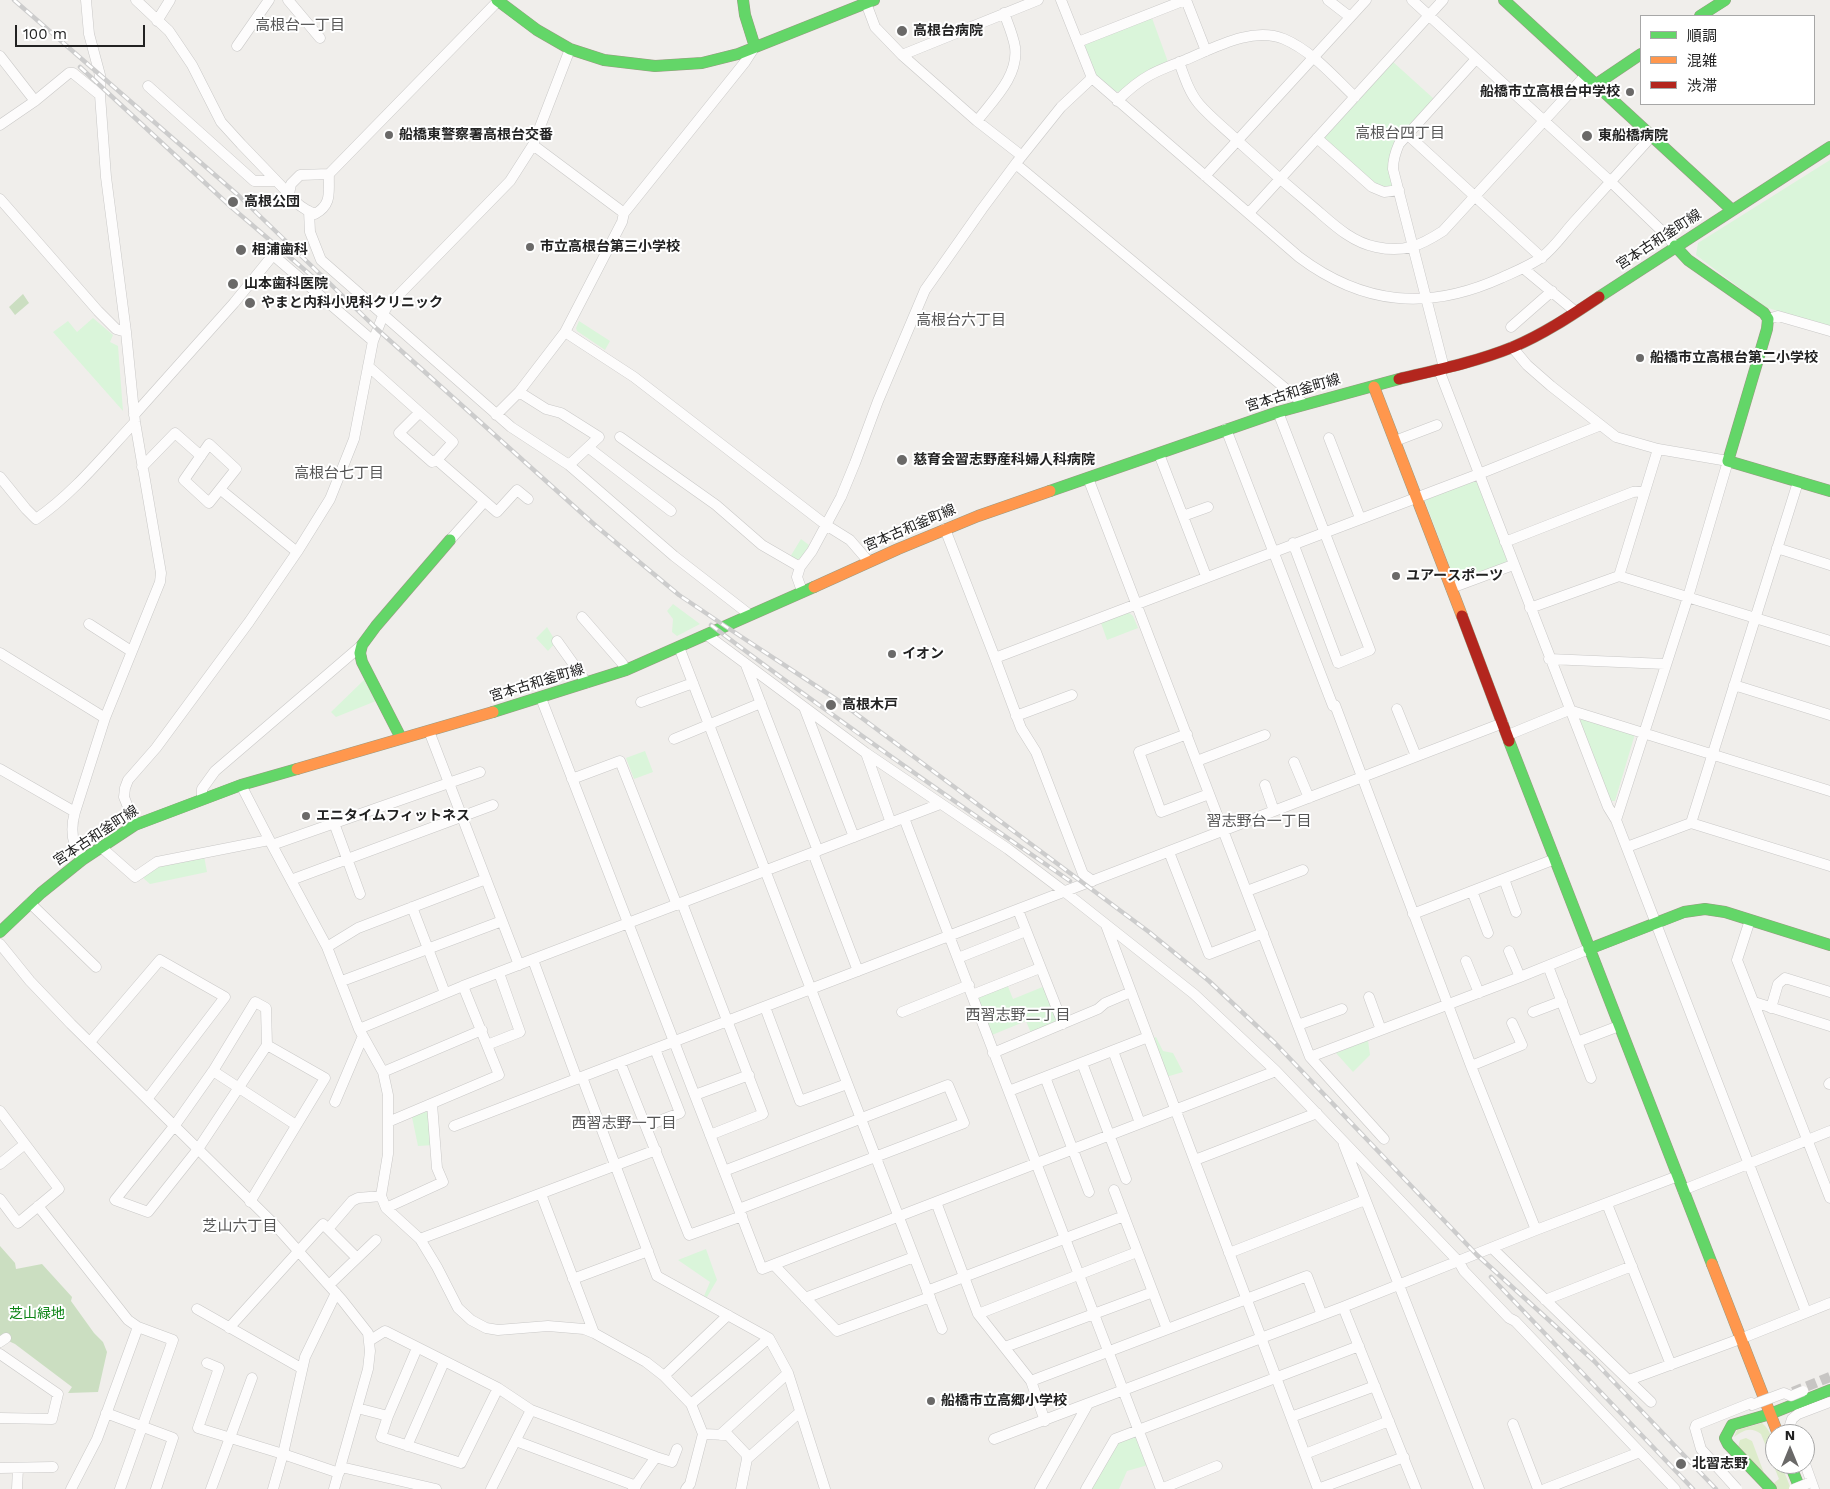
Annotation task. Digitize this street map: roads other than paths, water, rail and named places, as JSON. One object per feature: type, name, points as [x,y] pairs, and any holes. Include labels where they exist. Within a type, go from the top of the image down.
[{"type":"street","points":[[82,860],[75,850],[73,840],[75,812],[105,718],[160,582],[161,573],[159,552],[134,418],[126,332],[111,231],[100,75],[89,34],[86,0]]},
{"type":"street","points":[[136,0],[169,31],[192,65],[221,122],[291,198],[312,212],[322,210],[329,198],[329,179],[497,0],[537,30],[570,49],[604,60],[655,66],[702,63],[738,54],[870,2],[875,27],[902,55],[1020,159]]},
{"type":"street","points":[[157,21],[170,0]]},
{"type":"street","points":[[237,46],[269,0]]},
{"type":"street","points":[[288,0],[320,38]]},
{"type":"street","points":[[744,0],[745,15],[755,47]]},
{"type":"street","points":[[902,55],[1038,0]]},
{"type":"street","points":[[1060,0],[1092,78],[1299,257],[1318,271],[1343,284],[1370,293],[1397,299],[1426,299],[1462,293],[1491,282],[1542,258],[1651,137]]},
{"type":"street","points":[[1078,42],[1186,0],[1206,51]]},
{"type":"street","points":[[1328,0],[1350,17]]},
{"type":"street","points":[[1205,176],[1366,0]]},
{"type":"street","points":[[1412,0],[1610,182],[1666,235],[1688,260],[1764,313],[1768,319],[1767,329],[1688,597],[1616,820]]},
{"type":"street","points":[[1249,213],[1443,0]]},
{"type":"street","points":[[1504,0],[1732,210]]},
{"type":"street","points":[[1702,15],[1725,0]]},
{"type":"street","points":[[977,121],[1008,80],[1014,66],[1015,48],[1004,13]]},
{"type":"street","points":[[1117,101],[1132,86],[1150,74],[1240,38],[1267,36],[1284,40],[1313,58],[1355,97]]},
{"type":"street","points":[[496,414],[519,392],[565,332],[622,222],[624,213],[755,47]]},
{"type":"street","points":[[135,826],[124,797],[128,780],[176,722],[249,622],[298,552],[330,499],[346,462],[357,427],[373,342],[383,313],[510,181],[533,145],[570,49]]},
{"type":"street","points":[[1595,85],[1640,55]]},
{"type":"street","points":[[0,56],[36,101]]},
{"type":"street","points":[[1476,59],[1399,144],[1394,156],[1393,169],[1426,299],[1441,369],[1478,474],[1549,659],[1608,807],[1616,820],[1627,847],[1806,1312]]},
{"type":"street","points":[[1179,62],[1189,88],[1199,104],[1280,179],[1340,230],[1357,241],[1374,247],[1393,250],[1412,248],[1428,241],[1443,231],[1545,122],[1585,76]]},
{"type":"street","points":[[0,125],[36,101],[69,73],[72,73],[100,95]]},
{"type":"street","points":[[802,591],[797,577],[800,567],[812,551],[826,525],[855,463],[878,400],[926,290],[982,209],[1020,159],[1061,107],[1092,78]]},
{"type":"street","points":[[148,86],[254,181],[276,181]]},
{"type":"street","points":[[1408,135],[1542,258]]},
{"type":"street","points":[[1317,138],[1372,187],[1384,192],[1399,190]]},
{"type":"street","points":[[533,145],[624,213]]},
{"type":"street","name":"宮本古和釜町線","points":[[0,932],[41,892],[82,860],[135,826],[159,814],[241,785],[401,738],[430,734],[626,670],[945,529],[1278,412],[1441,369],[1512,347],[1536,336],[1576,312],[1830,147]]},
{"type":"street","points":[[1020,159],[1019,167],[1304,404]]},
{"type":"street","points":[[289,194],[291,184],[300,175],[315,175],[329,179]]},
{"type":"street","points":[[0,199],[98,312],[116,329],[126,332]]},
{"type":"street","points":[[312,212],[310,224],[312,239],[321,260],[511,427],[570,465],[674,556],[750,615]]},
{"type":"street","points":[[0,477],[36,519],[53,507],[76,484],[234,303],[273,254],[373,342]]},
{"type":"street","points":[[1523,268],[1576,312]]},
{"type":"street","points":[[1511,327],[1552,291]]},
{"type":"street","points":[[1768,319],[1778,316],[1830,331]]},
{"type":"street","points":[[565,332],[634,377],[826,525],[850,540],[869,562]]},
{"type":"street","points":[[1512,347],[1527,365],[1551,386],[1616,437],[1658,449],[1728,461],[1830,491]]},
{"type":"street","points":[[368,366],[453,442],[437,460],[432,462],[399,433],[419,412]]},
{"type":"street","points":[[1374,387],[1589,949],[1774,1424]]},
{"type":"street","points":[[519,392],[546,410],[562,413],[599,437],[570,465]]},
{"type":"street","points":[[1278,412],[1370,650],[1338,663],[1293,543]]},
{"type":"street","points":[[1395,442],[1436,425]]},
{"type":"street","points":[[995,658],[1206,576],[1416,498],[1601,425]]},
{"type":"street","points":[[1226,429],[1536,1230]]},
{"type":"street","points":[[142,467],[175,433],[200,456]]},
{"type":"street","points":[[620,437],[716,505],[762,545],[800,567]]},
{"type":"street","points":[[1329,438],[1360,518]]},
{"type":"street","points":[[209,444],[236,469],[209,503],[184,480],[200,456],[209,444]]},
{"type":"street","points":[[588,448],[671,511]]},
{"type":"street","points":[[1619,576],[1658,449]]},
{"type":"street","points":[[1159,454],[1206,576]]},
{"type":"street","points":[[437,460],[497,512],[517,490],[528,499]]},
{"type":"street","points":[[1088,478],[1310,1057],[1384,1139]]},
{"type":"street","points":[[1691,823],[1798,482]]},
{"type":"street","points":[[221,490],[298,552]]},
{"type":"street","points":[[1505,542],[1633,492],[1645,491]]},
{"type":"street","points":[[202,798],[202,789],[215,771],[228,758],[275,721],[362,646],[376,626],[484,502]]},
{"type":"street","points":[[1183,516],[1208,507]]},
{"type":"street","points":[[945,529],[1021,728],[1036,752],[1083,874],[1093,881]]},
{"type":"street","points":[[1777,548],[1830,565]]},
{"type":"street","points":[[1451,588],[1513,565]]},
{"type":"street","points":[[1530,608],[1619,576],[1830,641]]},
{"type":"street","points":[[582,617],[626,670]]},
{"type":"street","points":[[89,624],[131,651]]},
{"type":"street","points":[[707,635],[866,753],[1008,849],[1066,892],[1194,994],[1276,1070],[1459,1262],[1464,1271],[1509,1318],[1515,1321],[1675,1489]]},
{"type":"street","points":[[557,641],[586,683]]},
{"type":"street","points":[[362,646],[360,653],[362,662],[401,738]]},
{"type":"street","points":[[679,647],[942,1329]]},
{"type":"street","points":[[0,653],[105,718]]},
{"type":"street","points":[[1549,659],[1665,664]]},
{"type":"street","points":[[746,665],[858,971]]},
{"type":"street","points":[[641,702],[692,683]]},
{"type":"street","points":[[1734,685],[1830,715]]},
{"type":"street","points":[[1016,716],[1072,695]]},
{"type":"street","points":[[541,698],[762,1269],[1276,1070]]},
{"type":"street","points":[[674,739],[761,703]]},
{"type":"street","points":[[804,707],[854,837]]},
{"type":"street","points":[[1397,709],[1416,756]]},
{"type":"street","points":[[1508,735],[1569,710],[1830,791]]},
{"type":"street","points":[[454,1126],[1503,723]]},
{"type":"street","points":[[430,734],[519,965]]},
{"type":"street","points":[[1187,734],[1139,752],[1161,812],[1210,794]]},
{"type":"street","points":[[1197,761],[1265,735]]},
{"type":"street","points":[[866,753],[891,823]]},
{"type":"street","points":[[572,779],[620,761],[749,1075],[763,1114],[710,1135]]},
{"type":"street","points":[[1294,762],[1308,798]]},
{"type":"street","points":[[0,769],[75,812]]},
{"type":"street","points":[[101,847],[135,877],[157,862],[270,842],[334,823],[480,772]]},
{"type":"street","points":[[241,785],[327,947],[361,1033],[383,1072],[388,1095],[388,1154],[381,1196],[386,1208],[420,1239],[458,1308],[471,1320],[486,1328],[510,1330],[548,1326],[584,1329],[646,1362],[664,1376],[692,1404],[703,1434],[690,1484],[686,1489]]},
{"type":"street","points":[[1265,785],[1274,811]]},
{"type":"street","points":[[335,1102],[361,1033],[445,993],[940,804]]},
{"type":"street","points":[[291,880],[493,805]]},
{"type":"street","points":[[904,818],[1161,1489],[1217,1466]]},
{"type":"street","points":[[334,823],[360,894]]},
{"type":"street","points":[[1627,847],[1691,823],[1830,866]]},
{"type":"street","points":[[1169,852],[1209,954],[1263,933]]},
{"type":"street","points":[[1413,914],[1555,859]]},
{"type":"street","points":[[1247,891],[1302,870]]},
{"type":"street","points":[[327,947],[358,928],[486,879]]},
{"type":"street","points":[[1504,879],[1516,912]]},
{"type":"street","points":[[1472,891],[1488,933]]},
{"type":"street","points":[[30,903],[96,968]]},
{"type":"street","points":[[412,907],[445,993]]},
{"type":"street","points":[[1310,1057],[1479,993],[1656,922],[1698,909],[1718,911],[1830,945]]},
{"type":"street","points":[[1018,910],[1062,1024]]},
{"type":"street","points":[[1750,920],[1737,960],[1830,1198]]},
{"type":"street","points":[[342,981],[502,922]]},
{"type":"street","points":[[1106,924],[1318,1489],[1404,1456]]},
{"type":"street","points":[[958,958],[1026,931]]},
{"type":"street","points":[[0,944],[30,981],[299,1250],[368,1333],[370,1351],[368,1369],[334,1489]]},
{"type":"street","points":[[1509,951],[1520,977]]},
{"type":"street","points":[[90,1042],[160,960],[225,998],[148,1098]]},
{"type":"street","points":[[532,960],[616,1166],[657,1276],[769,1338],[788,1373],[825,1489]]},
{"type":"street","points":[[1466,961],[1479,993]]},
{"type":"street","points":[[1548,966],[1591,1078]]},
{"type":"street","points":[[902,1012],[1040,968]]},
{"type":"street","points":[[487,1045],[520,1032],[499,973]]},
{"type":"street","points":[[1771,1008],[1778,984],[1785,978],[1830,992]]},
{"type":"street","points":[[388,1122],[499,1075],[463,986]]},
{"type":"street","points":[[993,1052],[1098,1009],[1105,1003],[1131,992]]},
{"type":"street","points":[[1369,997],[1381,1030]]},
{"type":"street","points":[[1533,1012],[1562,1001]]},
{"type":"street","points":[[255,1002],[266,1008],[267,1045],[198,1149],[148,1212],[115,1200],[175,1125],[213,1070],[255,1002]]},
{"type":"street","points":[[1754,1002],[1830,1026]]},
{"type":"street","points":[[765,1007],[800,1101],[848,1084]]},
{"type":"street","points":[[1298,1024],[1342,1009]]},
{"type":"street","points":[[1471,1066],[1522,1045],[1512,1022]]},
{"type":"street","points":[[1577,1042],[1619,1026]]},
{"type":"street","points":[[383,1072],[482,1030]]},
{"type":"street","points":[[1009,1091],[1148,1037]]},
{"type":"street","points":[[250,1202],[325,1078],[267,1045]]},
{"type":"street","points":[[646,1126],[680,1113],[655,1049]]},
{"type":"street","points":[[1113,1051],[1140,1123]]},
{"type":"street","points":[[620,1062],[689,1235],[876,1157],[964,1123],[948,1085],[724,1171]]},
{"type":"street","points":[[1082,1063],[1126,1179]]},
{"type":"street","points":[[213,1070],[296,1125]]},
{"type":"street","points":[[695,1095],[749,1075]]},
{"type":"street","points":[[1045,1078],[1090,1192]]},
{"type":"street","points":[[386,1208],[444,1182],[437,1168],[432,1104]]},
{"type":"street","points":[[0,1111],[59,1189],[18,1223],[0,1199]]},
{"type":"street","points":[[1194,1160],[1317,1113]]},
{"type":"street","points":[[1683,1190],[1830,1131]]},
{"type":"street","points":[[1342,1139],[1478,1489]]},
{"type":"street","points":[[0,1164],[26,1144]]},
{"type":"street","points":[[420,1239],[656,1150]]},
{"type":"street","points":[[994,1439],[1344,1307],[1536,1230],[1678,1176]]},
{"type":"street","points":[[1114,1190],[1167,1329]]},
{"type":"street","points":[[541,1194],[594,1334]]},
{"type":"street","points":[[328,1229],[352,1201],[358,1198],[381,1196]]},
{"type":"street","points":[[1229,1253],[1365,1200]]},
{"type":"street","points":[[936,1202],[978,1314],[1031,1381],[1045,1421]]},
{"type":"street","points":[[1608,1204],[1671,1365]]},
{"type":"street","points":[[38,1206],[128,1320],[138,1327],[173,1340],[120,1489]]},
{"type":"street","points":[[774,1265],[837,1331],[929,1294],[964,1277],[1124,1216]]},
{"type":"street","points":[[229,1328],[323,1224],[357,1258]]},
{"type":"street","points":[[273,1489],[284,1454],[301,1368],[332,1289],[357,1258],[376,1240]]},
{"type":"street","points":[[1492,1248],[1651,1402]]},
{"type":"street","points":[[574,1279],[648,1251]]},
{"type":"street","points":[[978,1314],[1137,1252]]},
{"type":"street","points":[[806,1298],[914,1257]]},
{"type":"street","points":[[1545,1300],[1632,1266]]},
{"type":"street","points":[[1031,1381],[1307,1276],[1322,1315]]},
{"type":"street","points":[[1005,1347],[1153,1292]]},
{"type":"street","points":[[1629,1380],[1830,1303]]},
{"type":"street","points":[[1344,1307],[1416,1489]]},
{"type":"street","points":[[197,1309],[301,1368]]},
{"type":"street","points":[[664,1376],[728,1315]]},
{"type":"street","points":[[71,1489],[97,1439],[138,1327]]},
{"type":"street","points":[[369,1341],[385,1331],[498,1388],[531,1410],[656,1457],[672,1462],[678,1449]]},
{"type":"street","points":[[692,1404],[769,1338]]},
{"type":"street","points":[[1086,1489],[1115,1438],[1360,1346]]},
{"type":"street","points":[[417,1348],[381,1437],[461,1463],[498,1388]]},
{"type":"street","points":[[0,1354],[58,1394],[52,1419],[0,1418]]},
{"type":"street","points":[[407,1446],[444,1362]]},
{"type":"street","points":[[207,1363],[219,1368],[198,1428],[340,1470],[436,1489]]},
{"type":"street","points":[[720,1435],[788,1373]]},
{"type":"street","points":[[212,1489],[252,1378]]},
{"type":"street","points":[[1291,1417],[1375,1386]]},
{"type":"street","points":[[1771,1489],[1728,1444],[1725,1438],[1732,1425],[1770,1414],[1830,1390]]},
{"type":"street","points":[[1737,1489],[1697,1450],[1696,1424],[1751,1403],[1752,1405],[1784,1393],[1791,1396],[1802,1391]]},
{"type":"street","points":[[1790,1424],[1792,1419],[1798,1414],[1830,1402]]},
{"type":"street","points":[[1040,1489],[1088,1404]]},
{"type":"street","points":[[357,1408],[388,1416]]},
{"type":"street","points":[[491,1489],[531,1410]]},
{"type":"street","points":[[747,1459],[800,1412]]},
{"type":"street","points":[[106,1414],[173,1438],[156,1489]]},
{"type":"street","points":[[1305,1454],[1389,1421]]},
{"type":"street","points":[[1513,1424],[1538,1489]]},
{"type":"street","points":[[703,1434],[728,1435],[746,1454],[747,1459],[741,1489]]},
{"type":"street","points":[[516,1441],[634,1487],[656,1457]]},
{"type":"street","points":[[1545,1489],[1640,1452]]},
{"type":"street","points":[[0,1468],[53,1467]]},
{"type":"street","points":[[17,1489],[18,1468]]},
{"type":"street","points":[[1798,1474],[1808,1487]]},
{"type":"street","points":[[1806,1474],[1808,1487]]},
{"type":"street","points":[[1794,1489],[1808,1487]]},
{"type":"tunnel","points":[[1793,1392],[1830,1377]]},
{"type":"railway","points":[[14,0],[238,195],[377,329],[596,526],[679,595],[839,701],[1149,932],[1209,981],[1275,1043],[1477,1255],[1594,1361],[1716,1489]]},
{"type":"railway","points":[[80,67],[230,206],[320,283]]},
{"type":"railway","points":[[711,625],[799,691],[1070,881]]},
{"type":"railway","points":[[1491,1277],[1693,1489]]},
{"type":"place","name":"高根台病院","points":[[902,31]]},
{"type":"place","name":"船橋市立高根台中学校","points":[[1630,92]]},
{"type":"place","name":"船橋東警察署高根台交番","points":[[389,135]]},
{"type":"place","name":"東船橋病院","points":[[1587,136]]},
{"type":"place","name":"高根公団","points":[[233,202]]},
{"type":"place","name":"市立高根台第三小学校","points":[[530,247]]},
{"type":"place","name":"相浦歯科","points":[[241,250]]},
{"type":"place","name":"山本歯科医院","points":[[233,284]]},
{"type":"place","name":"やまと内科小児科クリニック","points":[[250,303]]},
{"type":"place","name":"船橋市立高根台第二小学校","points":[[1640,358]]},
{"type":"place","name":"慈育会習志野産科婦人科病院","points":[[902,460]]},
{"type":"place","name":"ユアースポーツ","points":[[1396,576]]},
{"type":"place","name":"イオン","points":[[892,654]]},
{"type":"place","name":"高根木戸","points":[[831,705]]},
{"type":"place","name":"エニタイムフィットネス","points":[[306,816]]},
{"type":"place","name":"船橋市立高郷小学校","points":[[931,1401]]},
{"type":"place","name":"北習志野","points":[[1681,1464]]},
{"type":"district","name":"高根台一丁目","points":[[300,26]]},
{"type":"district","name":"高根台四丁目","points":[[1400,134]]},
{"type":"district","name":"高根台六丁目","points":[[961,321]]},
{"type":"district","name":"高根台七丁目","points":[[339,474]]},
{"type":"district","name":"習志野台一丁目","points":[[1259,822]]},
{"type":"district","name":"西習志野二丁目","points":[[1018,1016]]},
{"type":"district","name":"西習志野一丁目","points":[[624,1124]]},
{"type":"district","name":"芝山六丁目","points":[[240,1227]]},
{"type":"park label","name":"芝山緑地","points":[[37,1314]]}]
